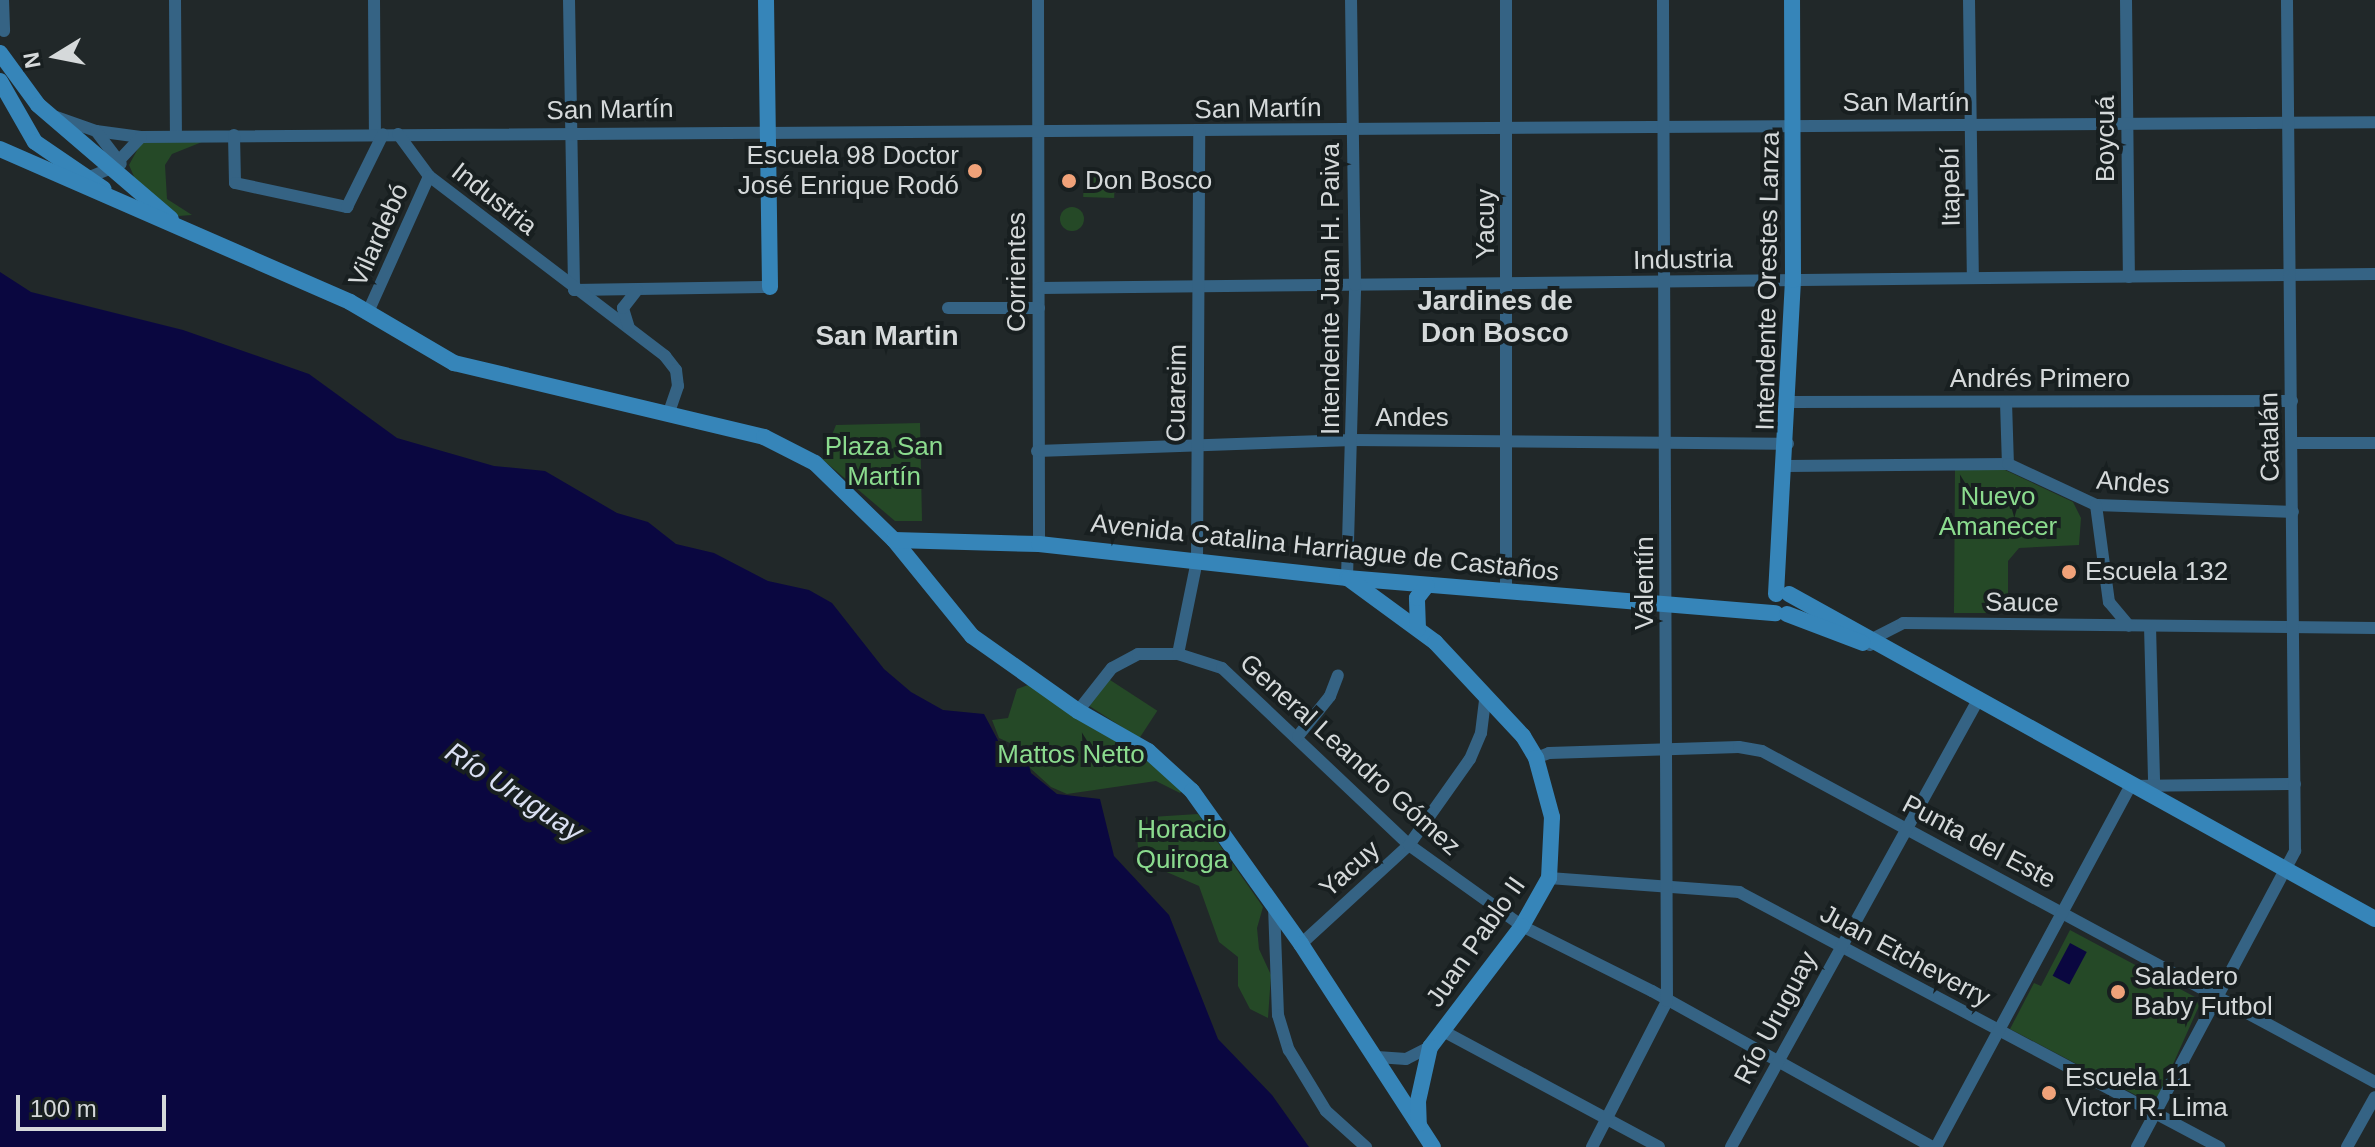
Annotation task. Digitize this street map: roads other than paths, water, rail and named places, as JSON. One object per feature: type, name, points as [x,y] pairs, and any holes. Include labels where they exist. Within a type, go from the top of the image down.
[{"type":"street","points":[[3,0],[4,31]]},
{"type":"street","points":[[175,0],[176,135]]},
{"type":"street","points":[[234,135],[235,183],[347,207],[379,134],[374,0]]},
{"type":"street","points":[[569,0],[574,290],[770,287],[766,0]]},
{"type":"street","name":"Corrientes","points":[[1038,0],[1039,544]]},
{"type":"street","name":"Intendente Juan H. Paiva","points":[[1347,578],[1355,285],[1351,0]]},
{"type":"street","name":"Yacuy","points":[[1506,0],[1509,283],[1506,593]]},
{"type":"street","name":"Valentín","points":[[1592,1147],[1667,1001],[1668,282],[1663,0]]},
{"type":"street","name":"Intendente Orestes Lanza","points":[[1781,601],[1777,564],[1788,444],[1796,126],[1792,0]]},
{"type":"street","name":"Itapebí","points":[[1969,0],[1973,278]]},
{"type":"street","name":"Boycuá","points":[[2126,0],[2129,277]]},
{"type":"street","name":"Catalán","points":[[2137,1147],[2295,851],[2292,275],[2287,0]]},
{"type":"street","points":[[0,53],[50,115],[115,164]]},
{"type":"street","points":[[0,81],[35,142],[88,179],[185,229],[368,312],[454,363],[669,412],[792,448],[834,480],[894,540],[972,636],[1078,711],[1172,769],[1301,944],[1433,1147]]},
{"type":"street","name":"San Martín","points":[[50,115],[96,131],[141,137],[2375,122]]},
{"type":"street","points":[[96,131],[141,206]]},
{"type":"street","name":"Cuareim","points":[[1178,654],[1197,561],[1201,287],[1199,131]]},
{"type":"street","name":"Industria","points":[[398,134],[429,176],[631,331],[676,370],[678,386],[669,412]]},
{"type":"street","points":[[63,181],[88,179],[115,164],[141,137]]},
{"type":"street","points":[[0,149],[63,181],[141,206]]},
{"type":"street","name":"Vilardebó","points":[[368,312],[429,176]]},
{"type":"street","name":"Industria","points":[[1040,288],[2375,274]]},
{"type":"street","points":[[631,331],[623,308],[637,290]]},
{"type":"street","points":[[948,308],[1039,308]]},
{"type":"street","name":"Andrés Primero","points":[[1789,402],[2292,401]]},
{"type":"street","points":[[2006,402],[2008,464]]},
{"type":"street","name":"Andes","points":[[1037,451],[1199,449],[1353,440],[1788,444]]},
{"type":"street","points":[[2292,443],[2375,443]]},
{"type":"street","name":"Andes","points":[[1787,466],[2008,464],[2096,505],[2293,512]]},
{"type":"street","points":[[2096,505],[2109,602],[2129,626]]},
{"type":"street","name":"Avenida Catalina Harriague de Castaños","points":[[894,540],[1039,544],[1506,593],[1751,609],[1781,601],[1872,642],[2375,919]]},
{"type":"street","name":"Juan Pablo II","points":[[1347,578],[1418,629],[1486,695],[1536,758],[1552,817],[1549,878],[1522,926],[1430,1047],[1418,1101],[1419,1125]]},
{"type":"street","points":[[1418,629],[1417,598],[1427,585]]},
{"type":"street","name":"Sauce","points":[[1872,642],[1903,623],[2375,628]]},
{"type":"street","points":[[2150,626],[2154,783]]},
{"type":"street","name":"General Leandro Gómez","points":[[1078,711],[1124,658],[1178,654],[1222,668],[1298,736],[1409,845],[1522,926],[1667,1001],[1934,1147]]},
{"type":"street","points":[[1298,736],[1330,696],[1338,675]]},
{"type":"street","name":"Yacuy","points":[[1301,944],[1409,845],[1470,759],[1481,733],[1486,695]]},
{"type":"street","name":"Río Uruguay","points":[[1731,1147],[1973,697]]},
{"type":"street","name":"Punta del Este","points":[[1536,758],[1549,753],[1669,749],[1762,751],[2375,1082]]},
{"type":"street","points":[[1934,1147],[2130,786],[2154,783],[2295,784]]},
{"type":"street","name":"Juan Etcheverry","points":[[1549,878],[1669,883],[1739,892],[2219,1147]]},
{"type":"street","points":[[1274,906],[1278,1015],[1289,1050],[1326,1111],[1366,1147]]},
{"type":"street","points":[[1443,1031],[1659,1147]]},
{"type":"street","points":[[1377,1057],[1406,1059],[1430,1047]]},
{"type":"street","points":[[2347,1147],[2375,1097]]},
{"type":"water","points":[[0,272],[31,292],[183,330],[309,374],[397,438],[494,466],[545,471],[617,513],[648,522],[676,544],[714,553],[768,581],[809,590],[832,603],[884,669],[911,692],[943,710],[984,714],[1002,748],[1026,755],[1031,773],[1057,794],[1100,799],[1114,856],[1169,915],[1218,1039],[1272,1095],[1309,1147],[0,1147]]},
{"type":"water","points":[[2070,943],[2087,952],[2069,985],[2053,976]]},
{"type":"place","name":"Escuela 98 Doctor José Enrique Rodó","points":[[975,171]]},
{"type":"place","name":"Don Bosco","points":[[1069,181]]},
{"type":"place","name":"Escuela 132","points":[[2069,572]]},
{"type":"place","name":"Saladero Baby Futbol","points":[[2118,992]]},
{"type":"place","name":"Escuela 11 Victor R. Lima","points":[[2049,1093]]},
{"type":"district","name":"Jardines de Don Bosco","points":[[1495,317]]},
{"type":"district","name":"San Martin","points":[[887,336]]},
{"type":"park label","name":"Plaza San Martín","points":[[884,462]]},
{"type":"park label","name":"Nuevo Amanecer","points":[[1998,512]]},
{"type":"park label","name":"Mattos Netto","points":[[1071,755]]},
{"type":"park label","name":"Horacio Quiroga","points":[[1182,845]]}]
